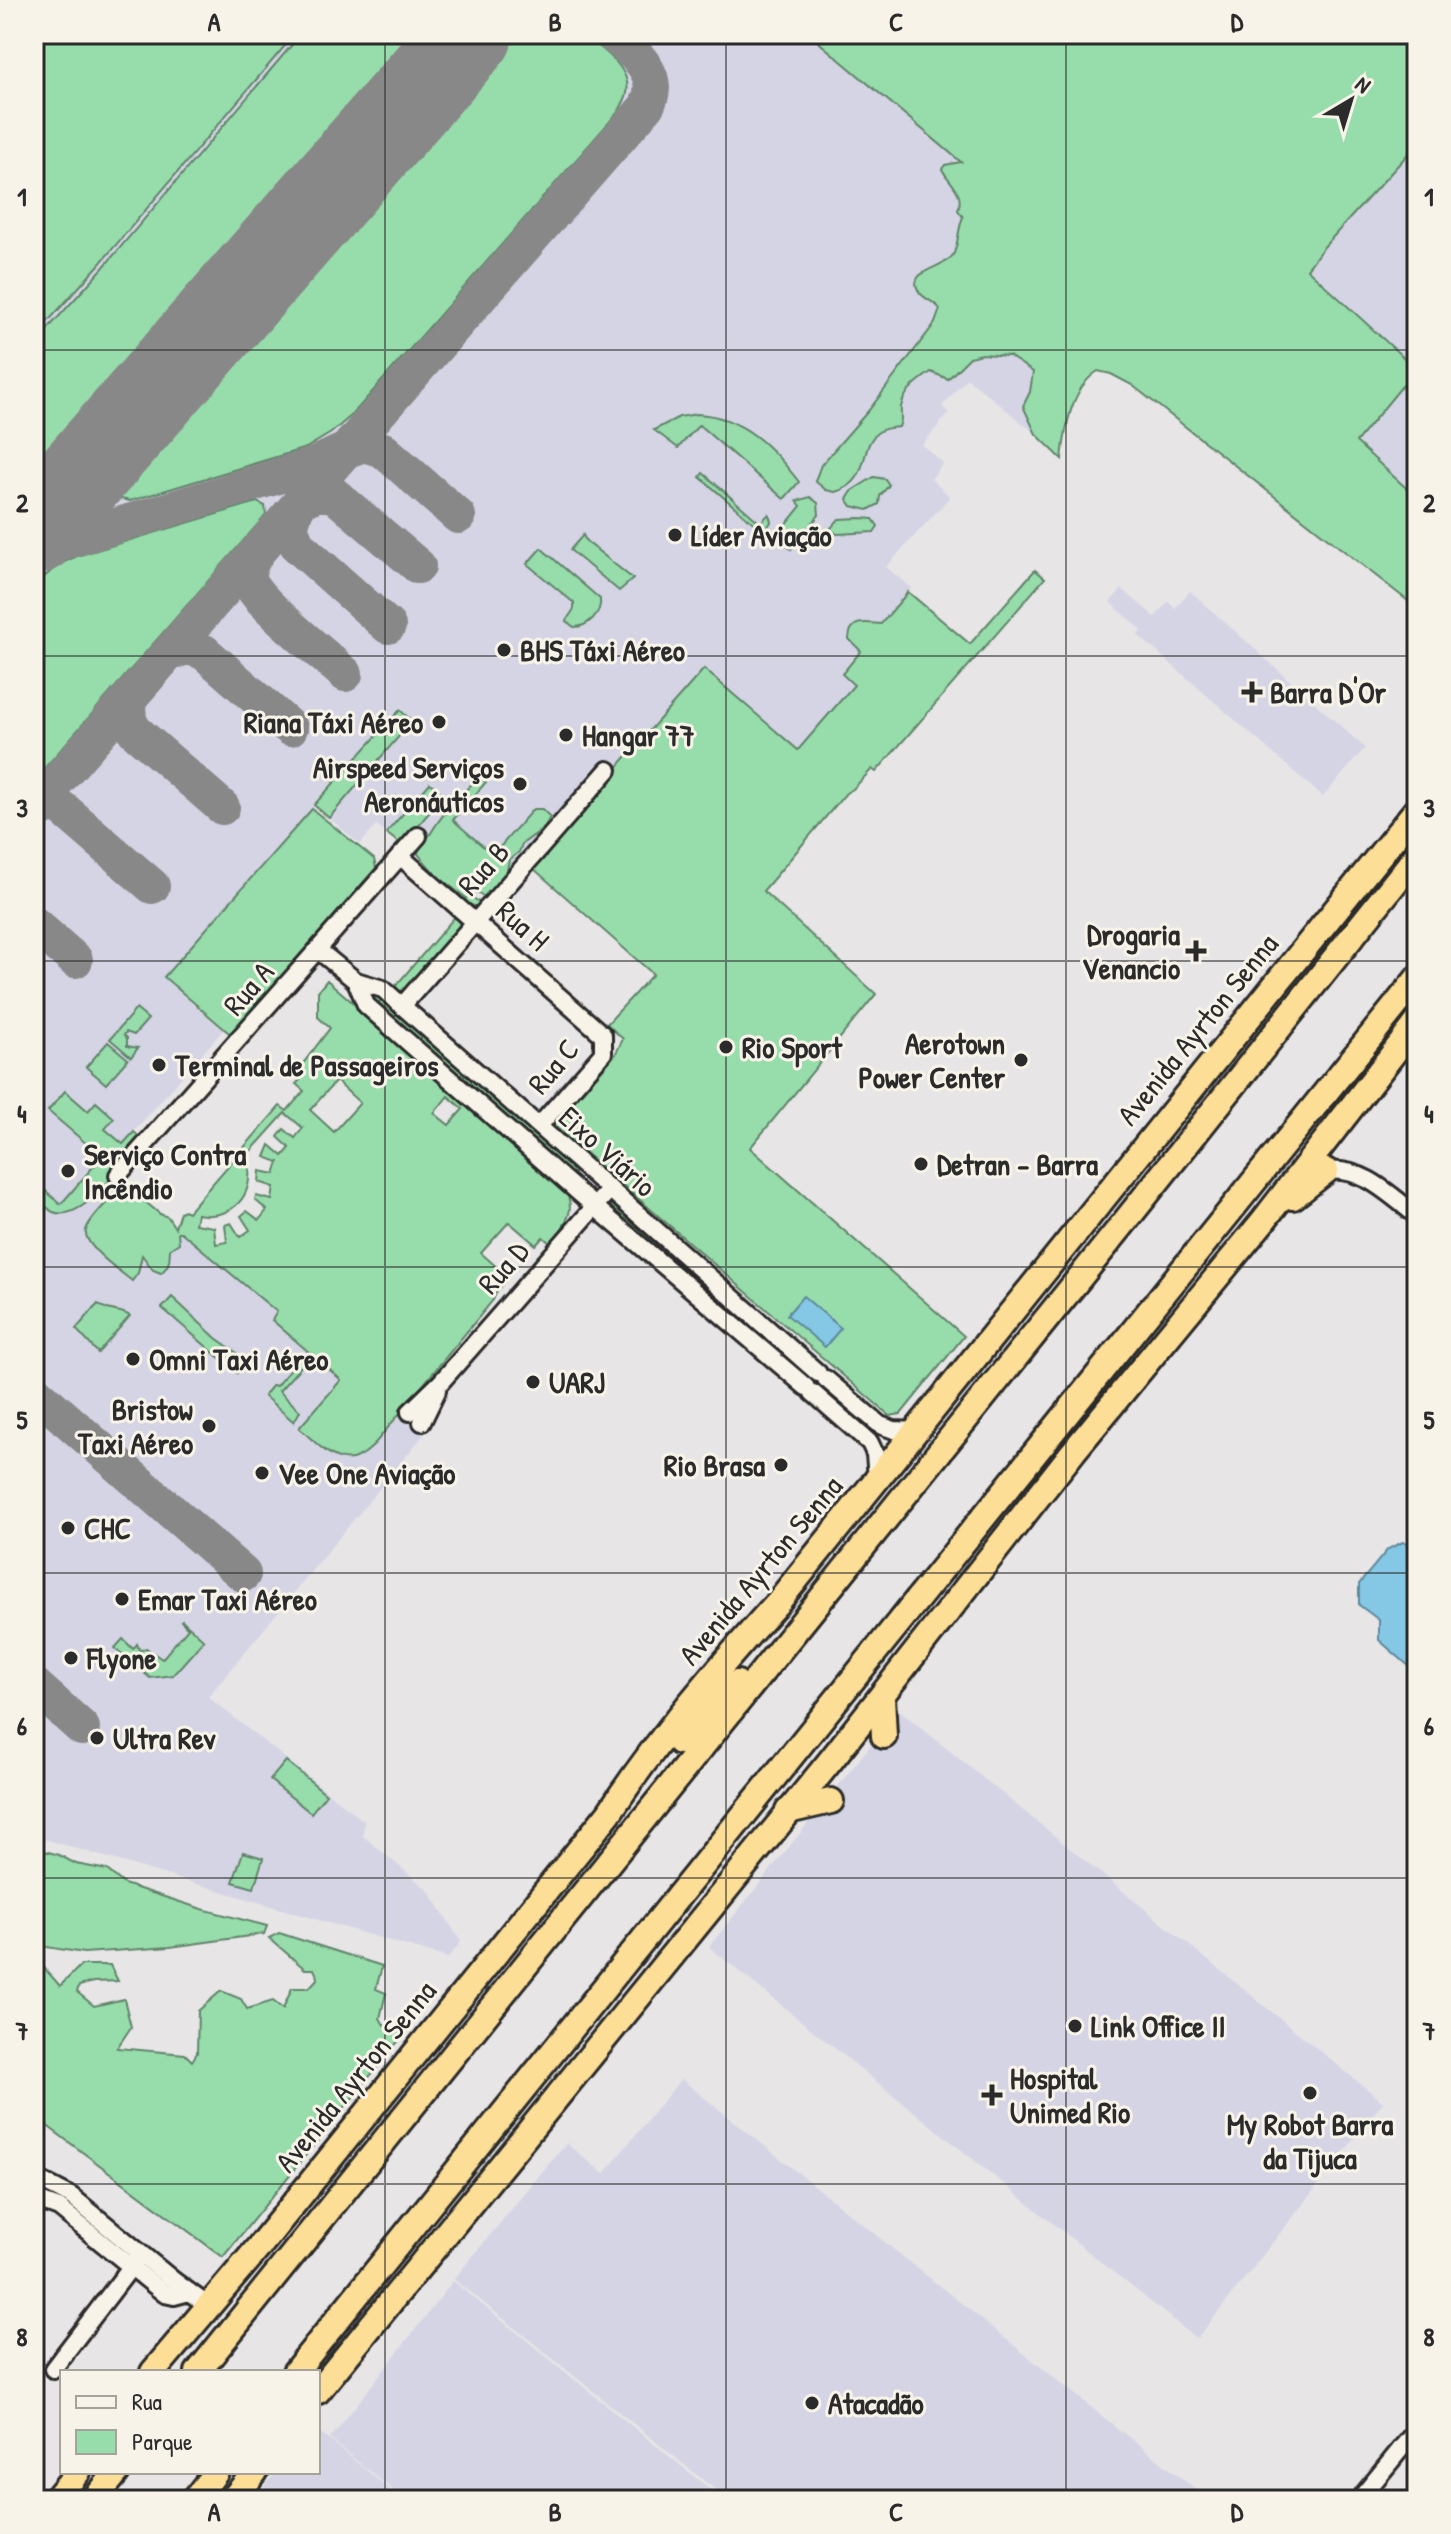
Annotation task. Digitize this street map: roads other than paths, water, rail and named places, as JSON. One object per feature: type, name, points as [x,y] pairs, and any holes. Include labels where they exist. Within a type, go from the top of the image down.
[{"type":"highway","name":"Avenida Ayrton Senna","points":[[154,2370],[198,2298],[258,2248],[609,1813],[673,1726],[916,1431],[1417,809]]},
{"type":"highway","name":"Avenida Ayrton Senna","points":[[200,2370],[1417,855]]},
{"type":"highway","points":[[297,2370],[1417,979]]},
{"type":"highway","points":[[320,2389],[882,1696],[1073,1452],[1263,1221],[1417,1023]]},
{"type":"highway","points":[[1263,1221],[1326,1171]]},
{"type":"highway","points":[[975,1407],[1072,1237]]},
{"type":"highway","points":[[1048,1438],[1125,1374],[1200,1299]]},
{"type":"highway","points":[[609,1813],[728,1691],[764,1668]]},
{"type":"highway","points":[[770,1834],[846,1687]]},
{"type":"highway","points":[[882,1696],[884,1736]]},
{"type":"highway","points":[[788,1811],[831,1801]]},
{"type":"highway","points":[[315,2370],[360,2291]]},
{"type":"highway","points":[[177,2370],[233,2329]]},
{"type":"highway","points":[[55,2500],[76,2474]]},
{"type":"highway","points":[[94,2500],[115,2474]]},
{"type":"highway","points":[[194,2500],[214,2474]]},
{"type":"highway","points":[[232,2500],[253,2474]]},
{"type":"street","name":"Rua B","points":[[402,1006],[608,770]]},
{"type":"street","name":"Rua A","points":[[118,1175],[418,836]]},
{"type":"street","name":"Rua H","points":[[400,856],[600,1030],[605,1040]]},
{"type":"street","name":"Eixo Viário","points":[[318,950],[356,981],[383,989],[873,1420],[894,1430],[916,1431]]},
{"type":"street","name":"Eixo Viário","points":[[356,981],[366,1005],[594,1206],[862,1434],[875,1454],[877,1478]]},
{"type":"street","name":"Rua C","points":[[539,1126],[603,1053],[605,1040]]},
{"type":"street","points":[[573,1187],[588,1170]]},
{"type":"street","points":[[1326,1171],[1346,1170],[1368,1179],[1417,1216]]},
{"type":"street","name":"Rua D","points":[[416,1417],[440,1383],[610,1189]]},
{"type":"street","points":[[862,1434],[873,1420]]},
{"type":"street","points":[[34,2177],[71,2196],[136,2260]]},
{"type":"street","points":[[34,2199],[59,2208],[198,2298]]},
{"type":"street","points":[[53,2369],[136,2260]]},
{"type":"street","points":[[1359,2500],[1417,2429]]},
{"type":"street","points":[[1388,2465],[1417,2447]]},
{"type":"water","points":[[803,1296],[841,1328],[825,1347],[787,1315]]},
{"type":"water","points":[[1403,1542],[1417,1550],[1417,1673],[1379,1640],[1379,1620],[1359,1605],[1359,1584],[1388,1549]]},
{"type":"place","name":"Líder Aviação","points":[[675,535]]},
{"type":"place","name":"BHS Táxi Aéreo","points":[[504,650]]},
{"type":"place","name":"Barra D'Or","points":[[1252,692]]},
{"type":"place","name":"Riana Táxi Aéreo","points":[[439,722]]},
{"type":"place","name":"Hangar 77","points":[[566,735]]},
{"type":"place","name":"Airspeed Serviços Aeronáuticos","points":[[520,784]]},
{"type":"place","name":"Drogaria Venancio","points":[[1196,951]]},
{"type":"place","name":"Rio Sport","points":[[726,1047]]},
{"type":"place","name":"Aerotown Power Center","points":[[1021,1060]]},
{"type":"place","name":"Terminal de Passageiros","points":[[159,1065]]},
{"type":"place","name":"Detran - Barra","points":[[921,1164]]},
{"type":"place","name":"Serviço Contra Incêndio","points":[[68,1171]]},
{"type":"place","name":"Omni Taxi Aéreo","points":[[133,1359]]},
{"type":"place","name":"UARJ","points":[[533,1382]]},
{"type":"place","name":"Bristow Taxi Aéreo","points":[[209,1426]]},
{"type":"place","name":"Rio Brasa","points":[[781,1465]]},
{"type":"place","name":"Vee One Aviação","points":[[262,1473]]},
{"type":"place","name":"CHC","points":[[68,1528]]},
{"type":"place","name":"Emar Taxi Aéreo","points":[[122,1599]]},
{"type":"place","name":"Flyone","points":[[71,1658]]},
{"type":"place","name":"Ultra Rev","points":[[97,1738]]},
{"type":"place","name":"Link Office II","points":[[1075,2026]]},
{"type":"place","name":"My Robot Barra da Tijuca","points":[[1310,2093]]},
{"type":"place","name":"Hospital Unimed Rio","points":[[992,2095]]},
{"type":"place","name":"Atacadão","points":[[812,2403]]}]
